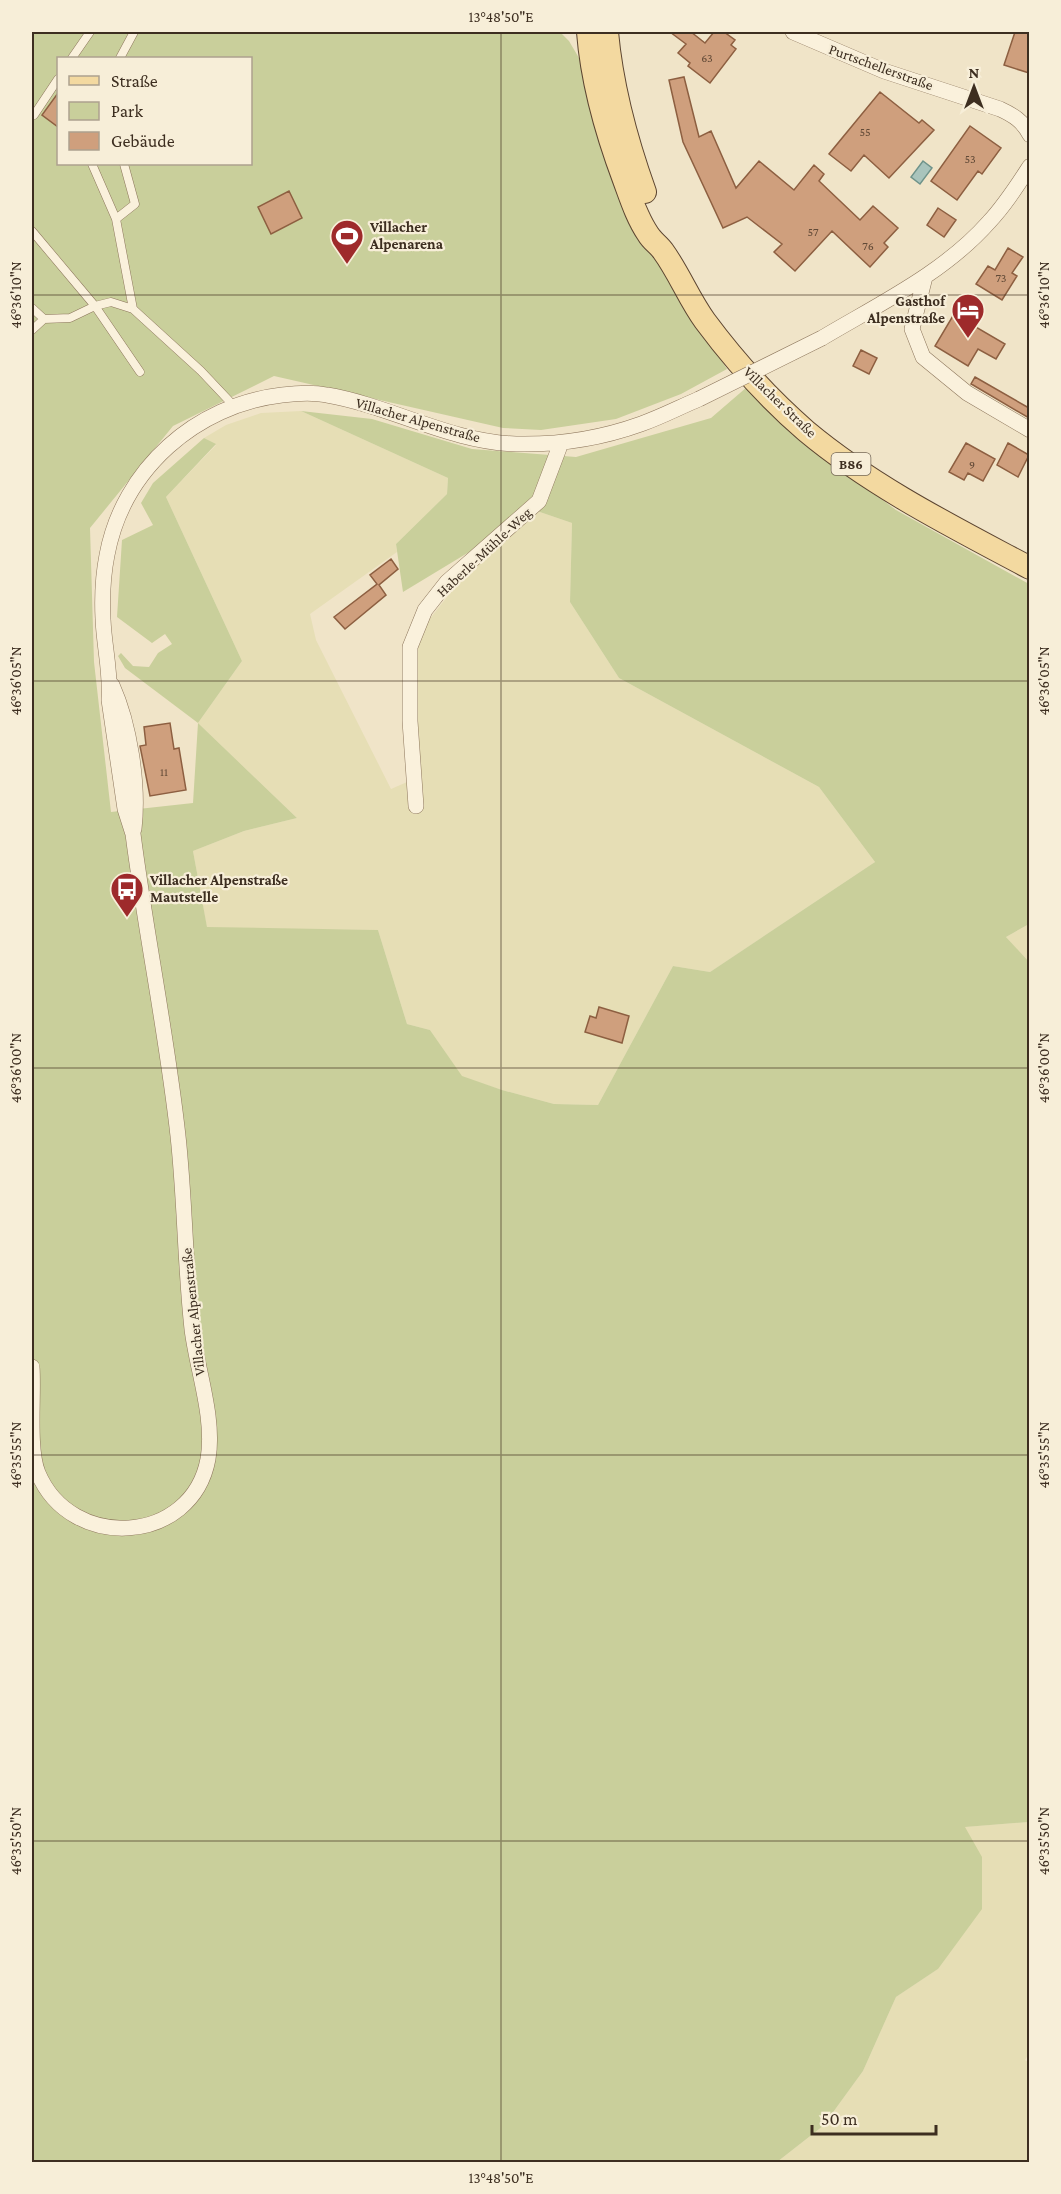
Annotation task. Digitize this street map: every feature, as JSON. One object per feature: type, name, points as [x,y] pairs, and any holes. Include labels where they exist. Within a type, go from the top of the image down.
[{"type":"main road","name":"Villacher Straße","points":[[588,32],[594,80],[608,136],[640,219],[649,236],[663,249],[705,320],[761,387],[806,430],[860,471],[937,518],[1029,568]]},
{"type":"main road","name":"Villacher Straße","points":[[607,32],[609,57],[625,133],[662,233],[663,249]]},
{"type":"street","name":"Purtschellerstraße","points":[[793,32],[884,71],[1000,109],[1014,115],[1028,127]]},
{"type":"street","name":"Villacher Alpenstraße","points":[[32,1367],[34,1454],[37,1471],[46,1488],[62,1507],[94,1526],[112,1529],[135,1528],[165,1519],[197,1488],[207,1460],[209,1440],[192,1331],[178,1139],[133,834],[125,809],[109,700],[110,683],[103,618],[103,586],[107,555],[119,514],[131,492],[162,450],[204,419],[234,406],[262,397],[293,394],[325,394],[363,403],[464,436],[514,444],[561,443],[640,424],[699,399],[822,338],[925,277],[958,252],[989,223],[1014,192],[1029,166]]},
{"type":"street","points":[[925,277],[912,329],[923,357],[967,393],[1029,429]]},
{"type":"street","name":"Haberle-Mühle-Weg","points":[[416,806],[410,721],[410,647],[425,610],[447,582],[539,501],[561,443]]},
{"type":"lane","points":[[73,57],[90,32]]},
{"type":"lane","points":[[121,57],[134,32]]},
{"type":"lane","points":[[34,115],[57,80]]},
{"type":"lane","points":[[92,165],[116,219],[133,309]]},
{"type":"lane","points":[[116,219],[135,204],[124,165]]},
{"type":"lane","points":[[32,231],[95,306],[140,372]]},
{"type":"lane","points":[[32,330],[44,319],[70,318],[95,306],[111,302],[133,309],[201,370],[234,406]]},
{"type":"lane","points":[[32,308],[44,319]]},
{"type":"shaded area","points":[[301,411],[448,478],[447,494],[396,544],[397,552],[310,614],[316,640],[391,789],[414,779],[413,640],[466,573],[537,511],[572,523],[570,602],[619,678],[819,787],[875,862],[710,972],[673,966],[598,1105],[554,1104],[462,1077],[430,1030],[407,1024],[378,930],[207,928],[193,851],[244,831],[297,818],[198,723],[242,661],[166,497],[216,445],[204,438],[226,425],[261,413]]},
{"type":"shaded area","points":[[1029,924],[1029,963],[1006,937]]},
{"type":"shaded area","points":[[1029,1822],[1030,2052],[1025,2060],[1030,2063],[1029,2162],[777,2162],[823,2126],[863,2071],[896,1997],[938,1969],[964,1827]]},
{"type":"green space","points":[[32,32],[560,32],[569,41],[579,58],[689,311],[727,369],[681,394],[616,419],[541,430],[503,428],[274,376],[173,426],[90,528],[94,662],[111,812],[193,803],[198,723],[297,818],[244,831],[193,851],[207,927],[378,930],[407,1024],[430,1030],[462,1076],[554,1104],[598,1105],[673,966],[710,972],[875,862],[819,787],[619,678],[570,602],[572,523],[537,511],[403,592],[396,544],[447,494],[448,478],[301,411],[372,419],[472,449],[576,457],[711,418],[747,387],[819,452],[896,510],[1029,584],[1029,924],[1006,937],[1030,963],[1029,1822],[965,1827],[982,1857],[982,1909],[938,1969],[896,1997],[863,2071],[823,2126],[777,2162],[32,2162]]},
{"type":"green space","points":[[204,438],[216,444],[166,497],[242,661],[198,723],[125,668],[118,656],[121,653],[133,666],[149,667],[158,653],[172,644],[165,634],[152,643],[117,617],[122,540],[153,525],[141,503],[153,483]]},
{"type":"water","points":[[923,161],[932,168],[920,184],[911,177]]},
{"type":"building","points":[[670,32],[691,32],[705,43],[714,32],[724,32],[735,40],[731,45],[736,49],[710,83],[688,66],[690,63],[678,53],[686,44]]},
{"type":"building","points":[[1015,32],[1029,32],[1029,73],[1004,65]]},
{"type":"building","points":[[684,77],[699,137],[711,131],[736,188],[759,161],[794,190],[814,165],[824,174],[819,181],[860,220],[873,206],[898,228],[884,243],[888,247],[870,267],[832,231],[795,271],[774,252],[782,244],[747,217],[723,228],[683,142],[669,80]]},
{"type":"building","points":[[880,92],[919,123],[922,120],[934,130],[889,178],[864,155],[851,171],[829,154]]},
{"type":"building","points":[[57,94],[57,126],[42,115]]},
{"type":"building","points":[[970,126],[1001,148],[982,174],[978,171],[957,200],[931,181]]},
{"type":"building","points":[[289,191],[302,218],[271,234],[258,207]]},
{"type":"building","points":[[938,208],[956,220],[944,237],[927,225]]},
{"type":"building","points":[[1008,248],[1023,257],[1012,273],[1017,276],[1002,300],[976,284],[988,266],[995,270]]},
{"type":"building","name":"Gasthof Alpenstraße","points":[[957,309],[977,321],[974,326],[1005,344],[996,359],[978,349],[968,366],[935,346]]},
{"type":"building","points":[[861,350],[877,358],[869,374],[853,366]]},
{"type":"building","points":[[975,377],[1029,408],[1029,418],[971,384]]},
{"type":"building","points":[[966,443],[995,459],[983,481],[968,473],[964,480],[949,472]]},
{"type":"building","points":[[1008,443],[1029,455],[1018,477],[997,465]]},
{"type":"building","points":[[391,559],[398,569],[379,585],[386,595],[345,629],[334,617],[377,584],[370,575]]},
{"type":"building","points":[[170,723],[174,749],[179,748],[186,790],[150,796],[140,746],[146,745],[144,727]]},
{"type":"building","points":[[599,1007],[629,1016],[622,1043],[585,1032],[590,1016],[596,1018]]},
{"type":"place","name":"Villacher Alpenarena","points":[[347,265]]},
{"type":"place","name":"Gasthof Alpenstraße","points":[[968,339]]},
{"type":"place","name":"Villacher Alpenstraße Mautstelle","points":[[127,918]]}]
